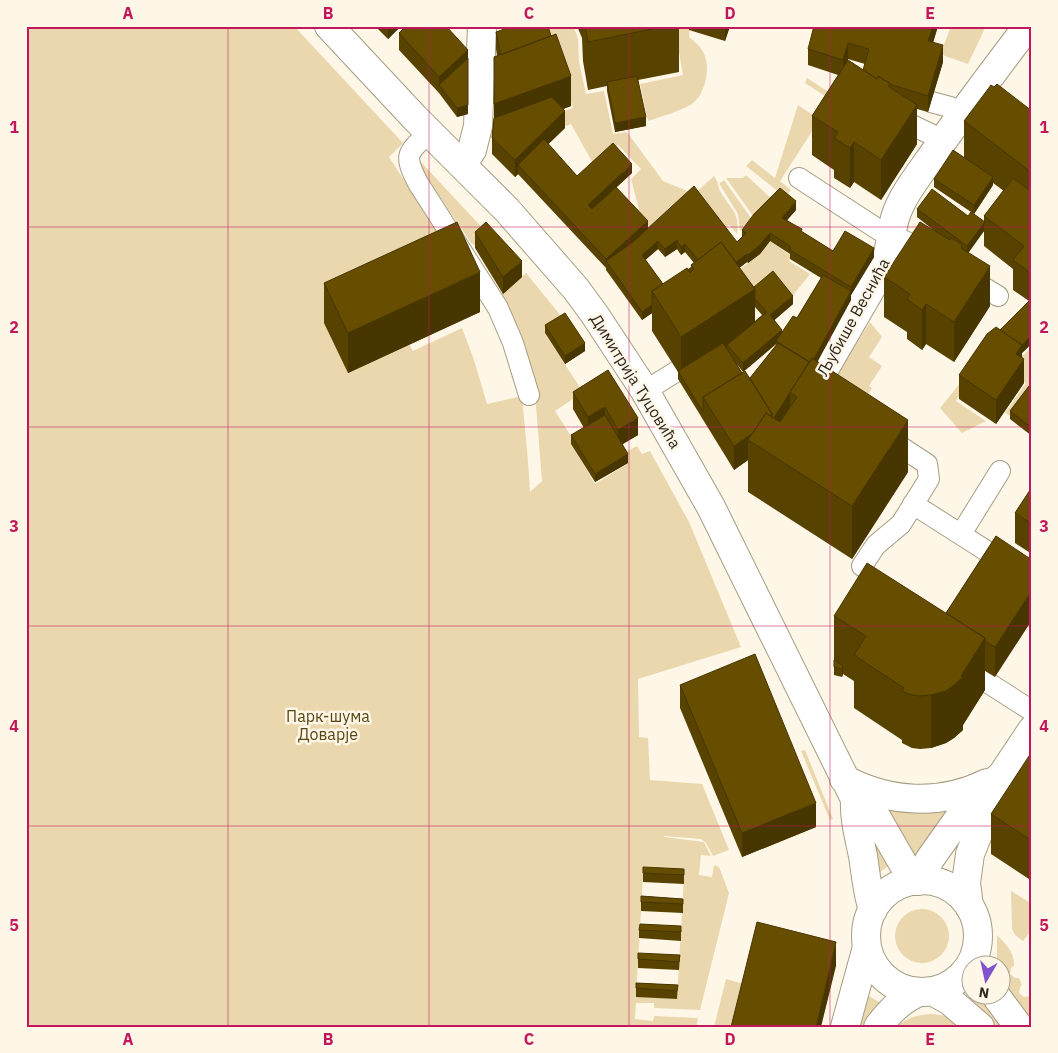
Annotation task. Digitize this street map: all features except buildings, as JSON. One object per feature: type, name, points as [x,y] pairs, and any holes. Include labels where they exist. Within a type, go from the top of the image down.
[{"type":"street","name":"Димитрија Туцовића","points":[[329,26],[507,210],[576,289],[645,391],[712,506],[850,789],[854,820],[863,857],[867,890],[872,910]]},
{"type":"street","points":[[463,164],[472,150],[478,126],[482,26]]},
{"type":"street","name":"Љубише Веснића","points":[[791,423],[820,378],[884,266],[895,217],[900,205],[943,140],[976,105],[1028,26]]},
{"type":"street","points":[[969,906],[966,883],[970,854],[978,834],[997,802],[1032,730]]},
{"type":"street","points":[[850,789],[861,788],[904,799],[941,798],[967,792],[1010,772]]},
{"type":"street","points":[[916,881],[971,801],[1010,772]]},
{"type":"street","name":"Димитрија Туцовића","points":[[850,789],[874,813],[916,881]]},
{"type":"street","points":[[980,956],[976,921],[963,898],[949,887],[932,881],[916,881],[901,884],[880,899],[872,910],[866,934],[867,947],[873,964],[884,977],[900,987],[926,991],[950,1002],[980,1027]]},
{"type":"street","points":[[845,1027],[867,947]]},
{"type":"street","points":[[878,1027],[892,1010],[908,997],[947,986],[960,977]]},
{"type":"street","points":[[1003,1006],[1019,1027]]},
{"type":"lane","points":[[931,102],[950,108],[976,105]]},
{"type":"lane","points":[[874,106],[943,140]]},
{"type":"lane","points":[[430,132],[411,151],[409,159],[411,169],[423,191],[498,308],[513,343],[529,395]]},
{"type":"lane","points":[[799,178],[868,223],[927,251],[998,296]]},
{"type":"lane","points":[[645,391],[677,370]]},
{"type":"lane","points":[[862,566],[876,545],[901,524],[929,478],[926,464],[872,427]]},
{"type":"lane","points":[[960,534],[1000,471]]},
{"type":"lane","points":[[913,504],[1032,580]]},
{"type":"lane","points":[[945,655],[1032,711]]},
{"type":"green space","name":"Парк-шума Доварје","points":[[26,26],[294,26],[403,143],[389,157],[457,262],[348,373],[409,344],[413,351],[462,328],[487,404],[522,396],[530,492],[542,481],[535,394],[501,296],[526,273],[565,321],[545,334],[583,392],[555,411],[574,441],[571,444],[595,484],[629,463],[624,453],[637,446],[642,454],[650,451],[689,522],[741,647],[638,679],[639,737],[648,738],[650,780],[702,784],[729,850],[713,856],[706,843],[701,839],[664,836],[704,842],[711,856],[701,855],[699,875],[712,877],[714,865],[719,867],[729,893],[700,1010],[654,1008],[654,1003],[636,1003],[635,1019],[653,1021],[654,1016],[698,1018],[696,1027],[26,1027]],"holes":[[[643,876],[684,878],[677,999],[636,996]]]},
{"type":"green space","points":[[544,26],[573,26],[578,38],[579,62],[586,94],[604,91],[613,134],[627,132],[663,181],[690,192],[651,228],[641,217],[631,179],[641,169],[618,145],[595,167],[571,124],[566,126],[555,114],[573,108]]},
{"type":"green space","points":[[672,26],[690,26],[689,37],[698,44],[706,60],[706,81],[697,100],[692,104],[676,112],[648,121],[640,84],[683,75],[677,41]]},
{"type":"green space","points":[[951,26],[986,26],[968,64],[941,53]]},
{"type":"green space","points":[[807,78],[835,96],[780,181],[791,190],[785,197],[746,166],[752,160],[775,178],[798,105],[816,117],[825,96],[805,83]]},
{"type":"green space","points":[[419,160],[489,235],[477,246],[471,243],[426,176]]},
{"type":"green space","points":[[746,175],[774,201],[756,220],[726,178],[743,178]]},
{"type":"green space","points":[[714,176],[720,191],[736,215],[737,234],[729,225],[723,229],[695,193]]},
{"type":"green space","points":[[724,180],[751,218],[740,231],[738,214],[720,185]]},
{"type":"green space","points":[[770,241],[791,256],[789,261],[810,274],[791,298],[748,297],[731,276],[760,254]]},
{"type":"green space","points":[[870,322],[882,337],[869,357],[882,366],[869,386],[872,388],[867,396],[832,380]]},
{"type":"green space","points":[[1032,347],[1032,387],[1011,416],[1005,413],[1026,383],[1018,377],[1024,368],[1016,362]]},
{"type":"green space","points":[[984,354],[986,356],[956,401],[986,421],[962,433],[940,408]]},
{"type":"green space","points":[[805,750],[833,819],[830,820],[801,751]]},
{"type":"green space","points":[[886,808],[952,808],[915,858]]},
{"type":"green space","points":[[864,816],[890,865],[877,874]]},
{"type":"green space","points":[[1011,891],[1032,904],[1032,929],[1023,941],[1015,935],[1012,929]]},
{"type":"green space","points":[[917,909],[927,909],[941,917],[947,926],[949,936],[947,946],[941,955],[927,963],[917,963],[907,958],[900,951],[895,941],[895,931],[900,921],[907,914]]},
{"type":"green space","points":[[997,935],[1007,945],[1013,957],[1014,966],[1011,968],[1010,974],[1010,956],[997,956]]},
{"type":"green space","points":[[1010,974],[1015,978],[1019,978],[1022,985],[1019,993],[1024,997],[1030,996],[1032,1013],[1027,1019],[1010,996]]},
{"type":"green space","points":[[726,979],[744,984],[733,1027],[714,1027]]},
{"type":"green space","points":[[867,995],[881,1003],[864,1027],[855,1027]]},
{"type":"green space","points":[[974,1006],[991,1006],[1005,1027],[995,1027]]},
{"type":"green space","points":[[933,1014],[947,1016],[966,1027],[895,1027],[913,1017]]}]
